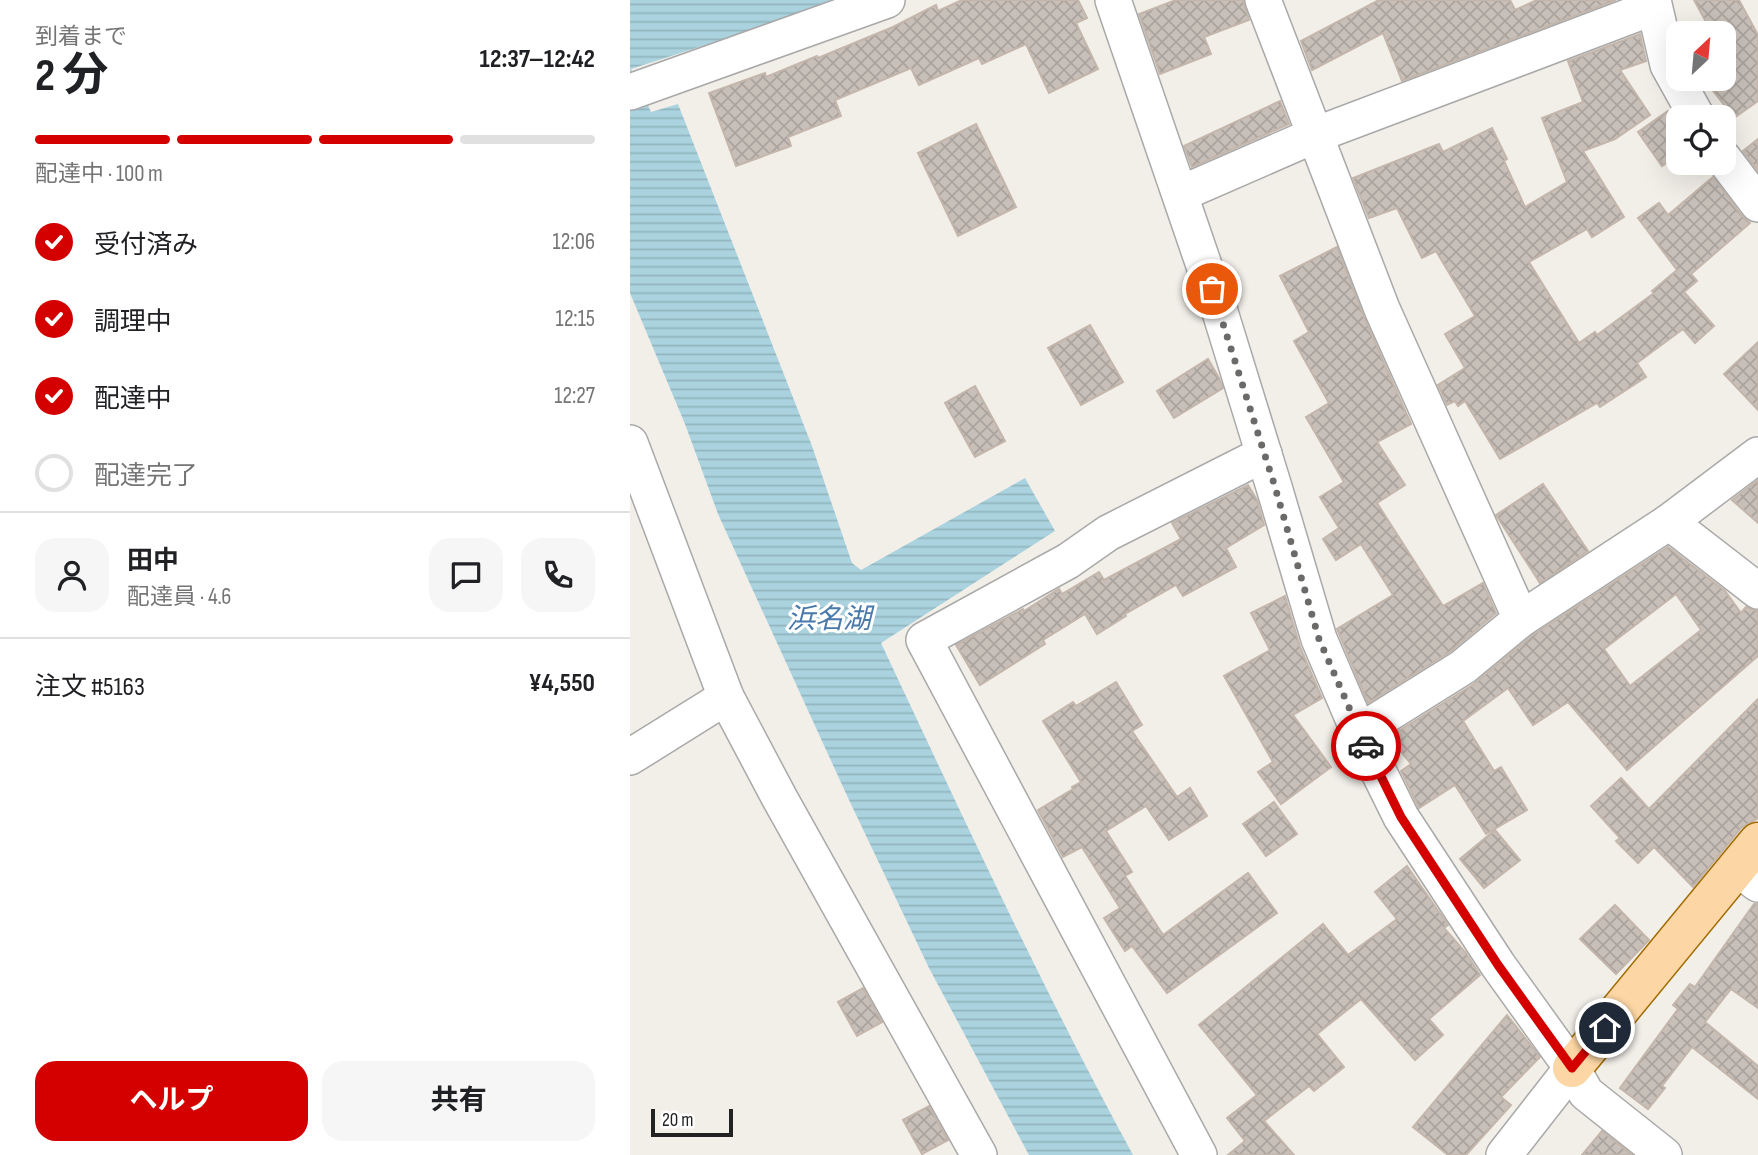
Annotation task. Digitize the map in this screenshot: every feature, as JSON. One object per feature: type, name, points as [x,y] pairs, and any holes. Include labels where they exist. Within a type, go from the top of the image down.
[{"type":"main road","points":[[1572,1068],[1751,865]]},
{"type":"street","points":[[639,89],[887,0]]},
{"type":"street","points":[[1113,0],[1180,194],[1264,454],[1319,639],[1358,730],[1401,817],[1498,965],[1572,1068],[1586,1093],[1664,1155]]},
{"type":"street","points":[[1263,0],[1382,309],[1521,619]]},
{"type":"street","points":[[1180,194],[1315,135],[1654,4],[1668,65],[1690,105]]},
{"type":"street","points":[[1736,175],[1758,204]]},
{"type":"street","points":[[630,443],[726,697],[979,1155]]},
{"type":"street","points":[[1199,1155],[924,640],[1068,561],[1108,533],[1264,454]]},
{"type":"street","points":[[1358,730],[1376,722],[1463,667],[1521,619],[1669,522],[1758,455]]},
{"type":"street","points":[[1669,522],[1758,591]]},
{"type":"street","points":[[630,757],[726,697]]},
{"type":"street","points":[[1504,1155],[1572,1068]]},
{"type":"water","name":"浜名湖","points":[[630,0],[845,0],[631,69],[651,112],[678,104],[812,446],[852,563],[861,570],[1025,478],[1055,531],[881,643],[1035,965],[1133,1155],[1029,1155],[929,968],[718,514],[685,424],[630,293]]},
{"type":"building","points":[[962,0],[1078,0],[1087,18],[1076,23],[1098,69],[1049,93],[1026,44],[982,64],[979,58],[919,85],[911,68],[835,100],[841,116],[788,137],[791,146],[736,166],[709,93],[765,73],[766,77],[817,56],[818,58],[893,27],[936,5],[938,11]]},
{"type":"building","points":[[1176,0],[1243,0],[1249,20],[1204,37],[1211,54],[1160,74],[1139,14]]},
{"type":"building","points":[[1379,0],[1510,0],[1515,10],[1537,0],[1616,0],[1402,81],[1383,33],[1312,70],[1301,41]]},
{"type":"building","points":[[1694,0],[1739,0],[1758,35],[1758,101],[1736,117],[1736,105],[1724,105],[1713,91],[1736,91],[1736,21],[1705,21]]},
{"type":"building","points":[[1640,34],[1646,61],[1620,70],[1650,115],[1615,139],[1583,151],[1624,217],[1592,237],[1587,229],[1529,262],[1579,343],[1595,332],[1597,335],[1654,293],[1652,291],[1677,270],[1638,218],[1659,203],[1668,215],[1713,177],[1750,223],[1691,274],[1697,281],[1684,292],[1714,326],[1695,343],[1683,329],[1637,363],[1646,377],[1600,407],[1597,403],[1500,459],[1465,401],[1458,406],[1455,401],[1447,405],[1438,385],[1465,368],[1445,334],[1475,316],[1436,251],[1422,258],[1397,208],[1369,218],[1353,178],[1439,144],[1443,152],[1492,128],[1525,207],[1567,182],[1542,118],[1583,102],[1568,61]]},
{"type":"building","points":[[1280,101],[1289,124],[1192,167],[1184,146]]},
{"type":"building","points":[[1666,112],[1666,163],[1662,166],[1638,132]]},
{"type":"building","points":[[976,124],[1016,207],[958,236],[918,153]]},
{"type":"building","points":[[1758,139],[1758,171],[1743,151]]},
{"type":"building","points":[[1337,247],[1411,424],[1377,442],[1405,485],[1377,503],[1443,606],[1483,583],[1496,613],[1451,651],[1368,703],[1337,629],[1393,595],[1361,544],[1336,560],[1323,539],[1339,528],[1320,497],[1344,482],[1306,417],[1329,403],[1294,341],[1309,332],[1280,276]]},
{"type":"building","points":[[1090,325],[1123,382],[1081,405],[1048,348]]},
{"type":"building","points":[[1758,342],[1758,410],[1724,374]]},
{"type":"building","points":[[1208,359],[1223,388],[1174,418],[1157,391]]},
{"type":"building","points":[[975,386],[1005,441],[975,457],[945,403]]},
{"type":"building","points":[[1758,480],[1758,523],[1732,500]]},
{"type":"building","points":[[1543,484],[1588,551],[1540,583],[1496,515]]},
{"type":"building","points":[[1248,485],[1257,500],[1264,525],[1226,548],[1236,567],[1183,596],[1176,585],[1125,614],[1126,616],[1097,634],[1085,614],[1043,640],[1045,644],[980,685],[956,645],[1023,609],[1024,611],[1059,589],[1062,594],[1099,572],[1104,580],[1181,539],[1172,523]]},
{"type":"building","points":[[1668,547],[1725,591],[1741,613],[1746,607],[1758,611],[1758,656],[1627,770],[1568,702],[1533,725],[1508,688],[1463,721],[1494,771],[1501,767],[1527,810],[1486,834],[1455,785],[1419,808],[1401,771],[1411,764],[1389,737],[1474,684],[1533,635]],"holes":[[[1676,594],[1701,630],[1630,686],[1604,649]]]},
{"type":"building","points":[[1285,596],[1300,647],[1322,698],[1293,715],[1331,767],[1281,804],[1258,772],[1273,762],[1224,676],[1270,650],[1251,613]]},
{"type":"building","points":[[1116,682],[1142,725],[1132,731],[1177,797],[1190,788],[1207,816],[1169,840],[1146,806],[1106,831],[1132,872],[1125,876],[1163,935],[1248,873],[1277,913],[1167,993],[1132,946],[1125,951],[1104,918],[1120,908],[1082,847],[1063,857],[1038,810],[1081,782],[1043,721],[1073,702],[1076,706]]},
{"type":"building","points":[[1758,699],[1758,818],[1741,828],[1693,887],[1654,847],[1638,863],[1616,841],[1620,838],[1591,806],[1621,778],[1649,809]]},
{"type":"building","points":[[1274,802],[1297,834],[1266,856],[1243,824]]},
{"type":"building","points":[[1495,830],[1520,860],[1484,888],[1460,859]]},
{"type":"building","points":[[1407,866],[1448,925],[1444,928],[1466,953],[1480,975],[1429,1019],[1443,1035],[1415,1060],[1361,999],[1317,1034],[1344,1067],[1314,1091],[1309,1086],[1264,1121],[1294,1155],[1228,1155],[1245,1141],[1227,1118],[1257,1095],[1199,1025],[1323,924],[1348,955],[1397,919],[1375,892]]},
{"type":"building","points":[[1754,904],[1758,904],[1758,1008],[1731,989],[1705,1022],[1758,1066],[1758,1099],[1692,1047],[1648,1109],[1620,1088],[1678,1009],[1673,1005],[1690,984],[1695,987]]},
{"type":"building","points":[[1615,905],[1649,940],[1616,974],[1580,939]]},
{"type":"building","points":[[863,988],[882,1022],[857,1036],[838,1002]]},
{"type":"building","points":[[1507,1015],[1540,1057],[1501,1097],[1511,1105],[1466,1155],[1448,1155],[1413,1127]]},
{"type":"building","points":[[929,1106],[948,1140],[922,1154],[903,1120]]},
{"type":"building","points":[[1602,1131],[1632,1155],[1582,1155]]},
{"type":"way so far","points":[[1212,289],[1275,487],[1319,639],[1366,746]]},
{"type":"route","points":[[1366,746],[1401,817],[1498,965],[1572,1068],[1605,1028]]}]
